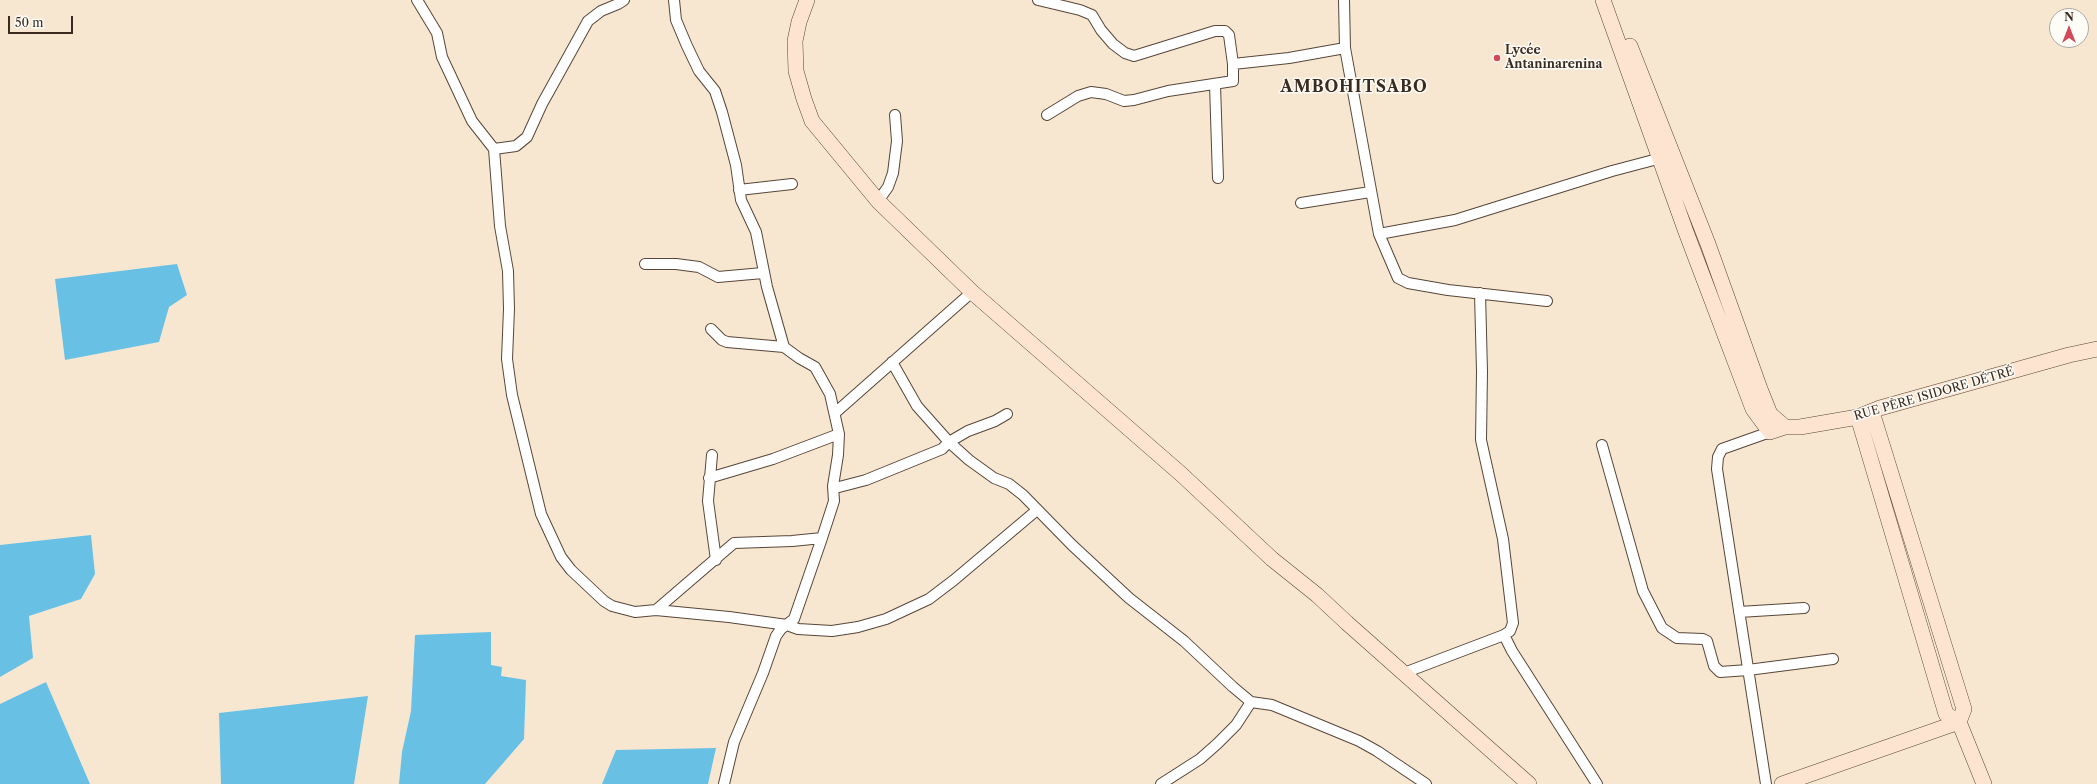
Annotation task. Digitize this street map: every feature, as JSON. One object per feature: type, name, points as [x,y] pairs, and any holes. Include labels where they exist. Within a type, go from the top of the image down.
[{"type":"street","points":[[417,0],[438,33],[442,57],[472,121],[494,149],[500,226],[508,271],[509,309],[507,359],[512,395],[541,514],[561,557],[571,570],[604,601],[612,606],[635,612],[656,610],[787,625],[803,630],[845,629],[874,623],[906,610],[929,598],[954,580],[1037,510]]},
{"type":"street","points":[[494,149],[516,146],[527,137],[542,104],[588,21],[601,11],[624,0]]},
{"type":"street","points":[[674,0],[676,20],[687,46],[699,71],[715,91],[722,112],[736,165],[741,200],[756,232],[763,273],[784,347]]},
{"type":"street","points":[[807,0],[799,22],[795,42],[796,71],[804,99],[812,121],[878,201],[972,292],[1181,474],[1272,559],[1317,595],[1529,784]]},
{"type":"street","points":[[1038,0],[1080,10],[1092,15],[1101,30],[1113,44],[1125,53],[1134,56],[1215,31],[1225,31],[1230,35],[1233,64],[1233,81],[1168,91],[1134,100],[1124,101],[1106,94],[1091,92],[1078,96],[1048,115]]},
{"type":"street","points":[[1344,0],[1346,48],[1370,192],[1379,234],[1398,278],[1408,283],[1548,301]]},
{"type":"street","points":[[1603,0],[1667,157],[1708,244],[1770,414],[1785,427]]},
{"type":"street","points":[[1612,0],[1667,157],[1693,250],[1753,410],[1770,432],[1722,449],[1718,457],[1717,469],[1766,784]]},
{"type":"street","points":[[1233,64],[1289,58],[1346,48]]},
{"type":"street","points":[[1215,84],[1218,178]]},
{"type":"street","points":[[878,201],[888,186],[893,173],[897,141],[895,114]]},
{"type":"street","points":[[1379,234],[1455,220],[1612,171],[1667,157]]},
{"type":"street","points":[[739,190],[792,184]]},
{"type":"street","points":[[1301,203],[1370,192]]},
{"type":"street","points":[[1693,250],[1708,244]]},
{"type":"street","points":[[645,264],[676,264],[699,267],[718,277],[763,273]]},
{"type":"street","points":[[835,413],[972,292]]},
{"type":"street","points":[[1404,673],[1504,635],[1510,631],[1513,622],[1503,539],[1481,440],[1482,372],[1480,293]]},
{"type":"street","points":[[711,329],[722,340],[727,342],[784,347],[815,367],[830,394],[839,434],[838,456],[833,486],[834,502],[794,619],[781,629],[776,636],[763,673],[734,742],[724,784]]},
{"type":"street","name":"RUE PÈRE ISIDORE DÉTRÉ","points":[[1770,432],[1785,427],[1800,427],[1858,417],[2069,355],[2097,349]]},
{"type":"street","points":[[892,362],[917,406],[949,442],[969,460],[994,478],[1009,484],[1024,495],[1037,510],[1129,598],[1184,641],[1251,702],[1272,705],[1359,741],[1378,751],[1426,784]]},
{"type":"street","points":[[1782,784],[1959,722],[1964,710],[1872,412]]},
{"type":"street","points":[[833,486],[866,480],[942,449],[949,442],[1007,414]]},
{"type":"street","points":[[1858,417],[1946,714],[1959,722],[1984,784]]},
{"type":"street","points":[[709,478],[776,458],[839,434]]},
{"type":"street","points":[[1602,445],[1644,591],[1662,628],[1677,638],[1703,639],[1706,641],[1716,670],[1720,672],[1748,670],[1833,659]]},
{"type":"street","points":[[712,455],[708,501],[716,560]]},
{"type":"street","points":[[656,610],[734,543],[792,541],[822,538]]},
{"type":"street","points":[[1739,612],[1804,608]]},
{"type":"street","points":[[1504,635],[1512,651],[1597,784]]},
{"type":"street","points":[[1161,784],[1200,759],[1217,744],[1236,725],[1251,702]]},
{"type":"water","points":[[177,264],[187,295],[169,307],[159,342],[65,360],[55,279]]},
{"type":"water","points":[[91,535],[95,574],[81,599],[29,616],[33,658],[0,677],[0,545]]},
{"type":"water","points":[[491,632],[491,665],[502,667],[501,676],[526,680],[524,739],[485,784],[399,784],[402,752],[411,711],[415,635]]},
{"type":"water","points":[[46,682],[90,784],[0,784],[0,704]]},
{"type":"water","points":[[368,696],[354,784],[221,784],[219,713]]},
{"type":"water","points":[[716,748],[708,784],[602,784],[616,750]]},
{"type":"place","name":"Lycée Antaninarenina","points":[[1497,58]]},
{"type":"district","name":"AMBOHITSABO","points":[[1354,87]]}]
